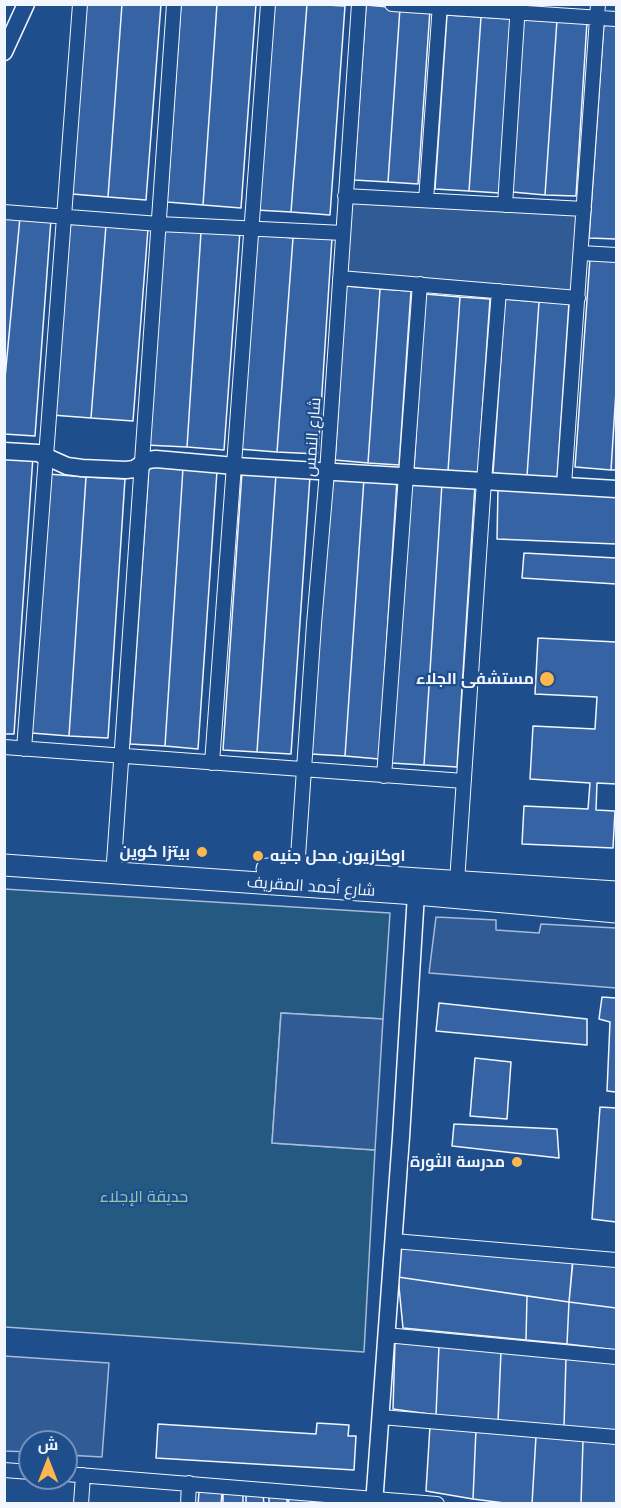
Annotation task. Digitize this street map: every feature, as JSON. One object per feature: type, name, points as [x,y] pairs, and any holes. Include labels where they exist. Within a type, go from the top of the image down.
[{"type":"highway","name":"شارع أحمد المقريف","points":[[4,853],[114,862],[297,871],[616,892]]},
{"type":"highway","name":"شارع أحمد المقريف","points":[[4,866],[416,894],[616,912]]},
{"type":"street","points":[[4,52],[26,4]]},
{"type":"street","points":[[24,749],[80,4]]},
{"type":"street","points":[[114,862],[174,4]]},
{"type":"street","points":[[212,763],[268,4]]},
{"type":"street","name":"شارع النمس","points":[[297,871],[359,4]]},
{"type":"street","points":[[392,4],[598,11],[616,19]]},
{"type":"street","points":[[426,200],[440,6]]},
{"type":"street","points":[[505,205],[518,9]]},
{"type":"street","points":[[564,485],[598,11]]},
{"type":"street","points":[[345,196],[584,210]]},
{"type":"street","points":[[4,212],[159,224],[343,233]]},
{"type":"street","points":[[581,253],[616,255]]},
{"type":"street","points":[[340,278],[578,298]]},
{"type":"street","points":[[384,776],[420,284]]},
{"type":"street","points":[[457,882],[499,291]]},
{"type":"street","points":[[4,451],[30,452],[67,466],[82,468],[126,470],[134,469],[142,462],[156,459],[235,466],[616,489]]},
{"type":"street","points":[[4,747],[464,781]]},
{"type":"street","points":[[374,1501],[394,1241],[416,894]]},
{"type":"street","points":[[394,1241],[616,1260]]},
{"type":"street","points":[[386,1335],[616,1357]]},
{"type":"street","points":[[381,1417],[616,1437]]},
{"type":"street","points":[[78,1475],[374,1501],[437,1503]]},
{"type":"street","points":[[81,1503],[83,1475]]},
{"type":"street","points":[[188,1503],[189,1483]]},
{"type":"green space","name":"حديقة الإجلاء","points":[[4,889],[390,913],[383,1019],[281,1013],[272,1143],[375,1150],[364,1352],[5,1327]]},
{"type":"shaded area","points":[[346,196],[584,210],[578,297],[340,277]]},
{"type":"shaded area","points":[[436,917],[496,920],[496,930],[539,933],[541,924],[616,928],[616,988],[429,973]]},
{"type":"shaded area","points":[[281,1013],[383,1019],[375,1150],[272,1143]]},
{"type":"shaded area","points":[[4,1356],[109,1363],[102,1457],[78,1456],[78,1430],[18,1430],[18,1452],[5,1451]]},
{"type":"building","points":[[86,4],[122,4],[108,197],[72,194]]},
{"type":"building","points":[[122,4],[161,4],[146,200],[108,197]]},
{"type":"building","points":[[181,4],[217,4],[203,205],[167,202]]},
{"type":"building","points":[[217,4],[256,4],[241,208],[203,205]]},
{"type":"building","points":[[271,4],[307,4],[291,212],[256,210]]},
{"type":"building","points":[[307,4],[345,6],[330,215],[291,212]]},
{"type":"building","points":[[366,5],[400,8],[388,182],[354,180]]},
{"type":"building","points":[[400,8],[430,10],[418,184],[388,182]]},
{"type":"building","points":[[447,15],[481,17],[469,191],[435,189]]},
{"type":"building","points":[[481,17],[511,19],[499,193],[469,191]]},
{"type":"building","points":[[523,18],[557,20],[545,195],[512,192]]},
{"type":"building","points":[[557,20],[587,22],[576,196],[545,195]]},
{"type":"building","points":[[604,22],[616,23],[616,239],[589,238]]},
{"type":"building","points":[[4,216],[20,217],[4,389]]},
{"type":"building","points":[[20,217],[51,219],[35,436],[4,434],[4,389]]},
{"type":"building","points":[[68,222],[106,225],[91,418],[52,415]]},
{"type":"building","points":[[106,225],[148,229],[133,421],[91,418]]},
{"type":"building","points":[[161,229],[201,232],[187,447],[146,445]]},
{"type":"building","points":[[240,231],[224,450],[187,447],[201,232]]},
{"type":"building","points":[[254,234],[293,238],[277,452],[239,449]]},
{"type":"building","points":[[293,238],[332,238],[318,454],[277,452]]},
{"type":"building","points":[[590,258],[616,260],[616,391],[611,470],[575,467]]},
{"type":"building","points":[[346,286],[380,289],[368,463],[335,460]]},
{"type":"building","points":[[380,289],[411,291],[399,465],[368,463]]},
{"type":"building","points":[[425,294],[460,297],[448,471],[414,468]]},
{"type":"building","points":[[460,297],[490,299],[478,473],[448,471]]},
{"type":"building","points":[[505,299],[539,302],[527,476],[493,473]]},
{"type":"building","points":[[539,302],[569,303],[557,478],[527,476]]},
{"type":"building","points":[[616,391],[616,470],[611,470]]},
{"type":"building","points":[[4,454],[33,456],[14,734],[4,734]]},
{"type":"building","points":[[149,466],[183,468],[165,746],[130,744]]},
{"type":"building","points":[[183,468],[217,471],[198,749],[165,746]]},
{"type":"building","points":[[242,472],[276,474],[257,752],[223,750]]},
{"type":"building","points":[[48,474],[86,477],[69,736],[31,733]]},
{"type":"building","points":[[276,474],[310,476],[291,754],[257,752]]},
{"type":"building","points":[[330,476],[364,478],[345,756],[311,754]]},
{"type":"building","points":[[86,477],[125,479],[108,738],[69,736]]},
{"type":"building","points":[[364,478],[397,480],[379,759],[345,756]]},
{"type":"building","points":[[409,481],[442,483],[424,765],[391,763]]},
{"type":"building","points":[[442,483],[475,485],[457,767],[424,765]]},
{"type":"building","points":[[498,488],[616,495],[616,544],[497,539]]},
{"type":"building","points":[[524,553],[616,558],[616,584],[522,578]]},
{"type":"building","points":[[538,638],[616,642],[616,784],[597,783],[596,810],[615,811],[613,848],[522,844],[524,806],[588,809],[590,783],[530,779],[533,726],[595,729],[597,697],[535,694]]},
{"type":"building","points":[[602,997],[616,998],[616,1092],[607,1091],[610,1022],[599,1019]]},
{"type":"building","points":[[439,1003],[587,1019],[587,1045],[436,1031]]},
{"type":"building","points":[[475,1058],[511,1062],[507,1119],[470,1116]]},
{"type":"building","points":[[600,1107],[616,1108],[616,1222],[592,1219]]},
{"type":"building","points":[[454,1124],[557,1129],[559,1158],[452,1146]]},
{"type":"building","points":[[398,1246],[573,1261],[569,1302],[398,1277]]},
{"type":"building","points":[[573,1257],[616,1260],[616,1308],[569,1302]]},
{"type":"building","points":[[398,1277],[527,1296],[526,1340],[403,1328]]},
{"type":"building","points":[[527,1296],[569,1302],[567,1344],[526,1340]]},
{"type":"building","points":[[569,1302],[616,1308],[616,1350],[567,1344]]},
{"type":"building","points":[[395,1341],[439,1345],[436,1415],[393,1409]]},
{"type":"building","points":[[439,1345],[501,1351],[498,1422],[436,1415]]},
{"type":"building","points":[[501,1351],[566,1357],[564,1427],[498,1422]]},
{"type":"building","points":[[566,1357],[616,1361],[616,1432],[564,1427]]},
{"type":"building","points":[[317,1423],[349,1425],[348,1436],[356,1436],[354,1470],[156,1458],[158,1424],[316,1434]]},
{"type":"building","points":[[430,1426],[476,1429],[473,1499],[426,1491]]},
{"type":"building","points":[[476,1429],[536,1436],[532,1504],[473,1499]]},
{"type":"building","points":[[536,1436],[583,1440],[581,1504],[532,1504]]},
{"type":"building","points":[[583,1440],[616,1442],[616,1504],[581,1504]]},
{"type":"building","points":[[199,1492],[222,1493],[221,1504],[198,1504]]},
{"type":"building","points":[[223,1492],[243,1494],[243,1504],[223,1504]]},
{"type":"building","points":[[246,1495],[263,1495],[264,1504],[246,1504]]},
{"type":"building","points":[[269,1495],[287,1495],[287,1504],[269,1504]]},
{"type":"building","points":[[288,1496],[312,1498],[311,1504],[289,1504]]},
{"type":"place","name":"مستشفى الجلاء","points":[[547,679]]},
{"type":"place","name":"بيتزا كوين","points":[[202,852]]},
{"type":"place","name":"اوكازيون محل جنيه","points":[[258,856]]},
{"type":"place","name":"مدرسة الثورة","points":[[517,1162]]}]
